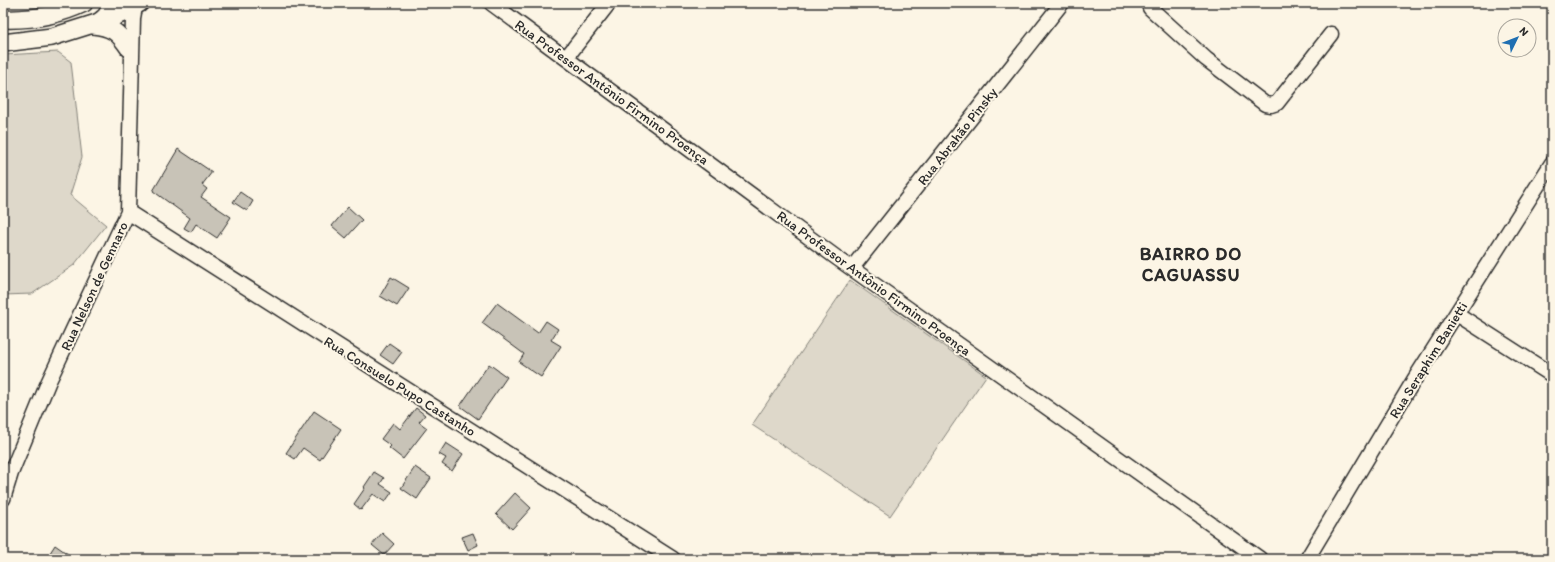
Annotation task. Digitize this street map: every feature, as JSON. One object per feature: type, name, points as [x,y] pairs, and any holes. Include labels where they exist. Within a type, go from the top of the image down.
[{"type":"main road","points":[[3,19],[46,16],[84,3]]},
{"type":"main road","points":[[3,42],[52,37],[93,25],[130,7]]},
{"type":"main road","points":[[93,25],[104,26],[116,32],[130,55]]},
{"type":"street","points":[[93,25],[107,14],[108,3]]},
{"type":"street","name":"Rua Professor Antônio Firmino Proença","points":[[491,3],[852,268],[1260,559]]},
{"type":"street","points":[[566,58],[609,3]]},
{"type":"street","name":"Rua Abrahão Pinsky","points":[[852,268],[1062,3]]},
{"type":"street","points":[[1149,3],[1150,8],[1206,59],[1265,104],[1271,105],[1277,103],[1331,34]]},
{"type":"street","name":"Rua Nelson de Gennaro","points":[[3,499],[11,473],[48,383],[128,212],[130,7]]},
{"type":"street","name":"Rua Seraphim Banietti","points":[[1307,559],[1414,380],[1552,163]]},
{"type":"street","name":"Rua Consuelo Pupo Castanho","points":[[128,212],[673,559]]},
{"type":"street","points":[[1456,314],[1552,375]]},
{"type":"shaded area","points":[[58,52],[71,62],[82,157],[70,195],[106,225],[74,265],[32,294],[3,295],[3,55]]},
{"type":"shaded area","points":[[850,280],[986,376],[890,516],[752,425]]},
{"type":"building","points":[[178,149],[212,172],[202,185],[207,189],[201,197],[231,217],[217,238],[196,224],[191,232],[184,228],[190,218],[153,191]]},
{"type":"building","points":[[240,192],[253,201],[247,211],[233,202]]},
{"type":"building","points":[[348,207],[362,220],[346,238],[332,226]]},
{"type":"building","points":[[391,277],[409,288],[397,306],[380,296]]},
{"type":"building","points":[[497,303],[538,333],[546,321],[558,329],[551,340],[561,346],[541,377],[519,362],[524,354],[482,323]]},
{"type":"building","points":[[389,343],[402,352],[393,364],[380,355]]},
{"type":"building","points":[[489,364],[507,377],[478,419],[460,406]]},
{"type":"building","points":[[416,408],[425,415],[419,422],[427,428],[403,459],[389,448],[391,446],[381,439],[393,423],[400,429]]},
{"type":"building","points":[[314,411],[341,429],[320,460],[303,448],[295,459],[286,453]]},
{"type":"building","points":[[446,443],[463,454],[452,471],[442,464],[446,458],[439,454]]},
{"type":"building","points":[[415,467],[431,478],[417,499],[401,488]]},
{"type":"building","points":[[374,472],[384,478],[380,484],[392,492],[385,502],[373,494],[361,510],[354,504]]},
{"type":"building","points":[[515,493],[531,508],[512,529],[496,514]]},
{"type":"building","points":[[382,533],[394,544],[384,555],[372,545]]},
{"type":"building","points":[[473,533],[478,545],[468,550],[462,537]]},
{"type":"building","points":[[55,545],[75,559],[46,559]]},
{"type":"district","name":"BAIRRO DO CAGUASSU","points":[[1191,264]]}]
